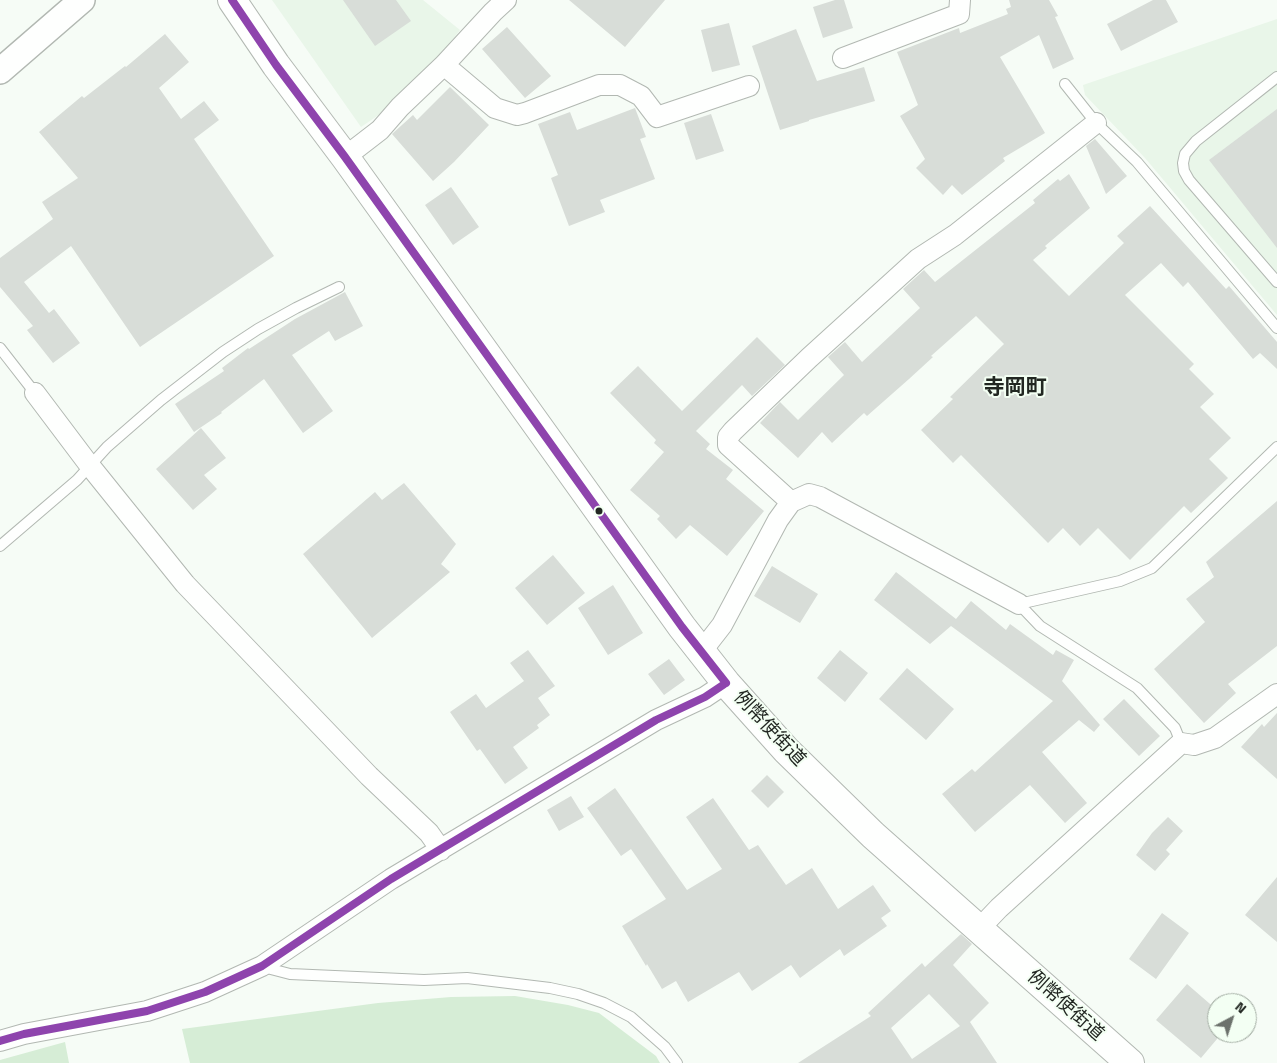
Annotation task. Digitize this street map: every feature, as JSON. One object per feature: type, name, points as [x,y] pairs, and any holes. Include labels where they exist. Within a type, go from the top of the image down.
[{"type":"main road","points":[[232,0],[276,65],[345,157],[664,603],[726,683]]},
{"type":"main road","name":"例幣使街道","points":[[726,683],[786,750],[873,835],[1130,1063]]},
{"type":"street","points":[[0,71],[82,0]]},
{"type":"street","points":[[345,157],[380,130],[400,107],[444,66],[506,0]]},
{"type":"street","points":[[844,58],[959,14],[960,0]]},
{"type":"street","points":[[444,66],[495,108],[516,115],[525,114],[600,84],[620,85],[641,96],[657,117],[749,86]]},
{"type":"street","points":[[791,502],[728,445],[728,437],[733,430],[918,259],[955,235],[1096,122]]},
{"type":"street","points":[[36,393],[90,466],[185,584],[369,776],[429,833],[442,850]]},
{"type":"street","points":[[701,652],[722,625],[778,520],[791,502],[809,494],[820,497],[1019,604]]},
{"type":"street","name":"例幣使街道","points":[[0,1041],[24,1034],[147,1011],[205,992],[262,966],[391,879],[656,720],[705,697],[726,683]]},
{"type":"street","points":[[979,929],[999,908],[1181,743],[1194,745],[1215,738],[1277,694]]},
{"type":"lane","points":[[1277,77],[1196,141],[1185,154],[1183,163],[1184,171],[1190,180],[1277,282]]},
{"type":"lane","points":[[1065,84],[1096,122],[1137,162],[1277,328]]},
{"type":"lane","points":[[0,546],[77,480],[107,447],[161,400],[223,352],[258,329],[339,287]]},
{"type":"lane","points":[[0,348],[36,393]]},
{"type":"lane","points":[[1019,604],[1120,581],[1152,568],[1277,447]]},
{"type":"lane","points":[[1019,604],[1040,626],[1137,688],[1175,728],[1181,743]]},
{"type":"lane","points":[[262,966],[290,974],[424,980],[468,978],[550,988],[604,1003],[630,1017],[665,1047],[677,1063]]},
{"type":"shaded area","points":[[272,0],[423,0],[460,30],[444,51],[383,112],[361,127]]},
{"type":"shaded area","points":[[1277,19],[1277,315],[1145,158],[1085,95],[1083,85]]},
{"type":"green space","points":[[515,996],[568,1005],[599,1013],[656,1056],[660,1063],[190,1063],[182,1029],[378,1003],[451,997]]},
{"type":"green space","points":[[65,1042],[69,1063],[0,1063],[0,1060]]},
{"type":"building","points":[[343,0],[396,0],[411,21],[375,46]]},
{"type":"building","points":[[569,0],[665,0],[625,47]]},
{"type":"building","points":[[835,0],[844,0],[853,28],[823,38],[813,7]]},
{"type":"building","points":[[1009,0],[1049,0],[1058,16],[1055,17],[1074,59],[1053,69],[1039,35],[1000,57],[1045,133],[1003,158],[1005,161],[962,195],[952,185],[943,195],[916,168],[925,159],[900,116],[918,105],[897,52],[959,28],[960,33],[1008,14],[1006,9],[1011,7]]},
{"type":"building","points":[[1153,0],[1166,0],[1178,22],[1121,51],[1107,24]]},
{"type":"building","points":[[729,23],[740,65],[712,72],[701,30]]},
{"type":"building","points":[[507,27],[551,76],[525,98],[482,49]]},
{"type":"building","points":[[796,29],[817,81],[864,67],[875,101],[780,130],[752,46]]},
{"type":"building","points":[[165,34],[189,62],[159,88],[181,119],[204,101],[219,120],[194,139],[274,256],[140,347],[71,246],[24,282],[49,313],[54,309],[80,343],[53,363],[27,330],[33,326],[0,287],[0,258],[53,219],[42,202],[78,178],[39,132],[82,96],[84,98],[126,67]]},
{"type":"building","points":[[450,87],[489,125],[433,181],[392,134],[413,115],[417,120]]},
{"type":"building","points":[[635,108],[646,137],[640,139],[655,179],[600,200],[605,212],[569,226],[551,178],[558,175],[538,124],[570,112],[577,130]]},
{"type":"building","points":[[1277,109],[1277,248],[1209,160]]},
{"type":"building","points":[[711,114],[724,151],[696,160],[684,123]]},
{"type":"building","points":[[1095,139],[1127,176],[1106,194],[1086,146]]},
{"type":"building","points":[[1069,174],[1090,208],[1045,246],[1047,248],[1033,260],[1069,296],[1124,243],[1117,236],[1150,206],[1226,289],[1229,286],[1277,342],[1277,369],[1260,353],[1253,359],[1188,282],[1183,287],[1161,263],[1125,295],[1194,364],[1189,369],[1214,394],[1200,407],[1231,438],[1209,459],[1228,478],[1191,513],[1184,506],[1130,560],[1098,528],[1080,546],[1063,528],[1048,543],[961,455],[953,463],[921,430],[953,399],[950,397],[1004,344],[976,316],[931,356],[933,357],[909,379],[867,416],[864,413],[832,443],[822,432],[798,458],[760,423],[780,402],[798,420],[844,375],[828,357],[845,342],[862,362],[920,308],[903,289],[924,270],[935,282],[1035,203],[1033,200],[1058,179],[1060,181]]},
{"type":"building","points":[[451,187],[479,227],[453,245],[425,205]]},
{"type":"building","points":[[345,292],[363,326],[335,341],[329,331],[292,355],[333,411],[303,433],[264,379],[222,413],[194,432],[175,404],[224,371],[222,368],[248,348],[295,319]]},
{"type":"building","points":[[757,337],[785,365],[752,396],[742,385],[696,431],[710,444],[706,449],[733,470],[726,479],[764,511],[727,556],[690,525],[676,539],[657,519],[660,516],[630,490],[664,452],[654,443],[656,440],[610,393],[638,366],[682,411]]},
{"type":"building","points":[[201,428],[226,458],[204,475],[217,489],[193,510],[156,469]]},
{"type":"building","points":[[404,483],[456,544],[441,564],[450,572],[372,638],[303,554],[375,492],[382,500]]},
{"type":"building","points":[[1277,501],[1277,646],[1228,684],[1236,693],[1204,723],[1154,669],[1205,622],[1186,599],[1214,577],[1206,562]]},
{"type":"building","points":[[553,555],[585,593],[547,625],[515,588]]},
{"type":"building","points":[[772,566],[818,594],[800,623],[754,596]]},
{"type":"building","points":[[896,572],[956,619],[971,601],[1006,630],[1010,624],[1053,655],[1056,650],[1074,660],[1062,681],[1100,725],[1094,732],[1079,720],[1042,752],[1087,803],[1065,823],[1030,785],[975,832],[942,794],[972,769],[975,772],[1053,701],[951,626],[930,644],[874,600]]},
{"type":"building","points":[[613,585],[643,633],[608,655],[578,608]]},
{"type":"building","points":[[528,650],[555,686],[538,698],[550,715],[537,725],[539,728],[513,747],[528,768],[505,784],[480,749],[477,751],[450,712],[476,694],[486,708],[524,681],[510,663]]},
{"type":"building","points":[[840,650],[868,673],[845,702],[817,678]]},
{"type":"building","points":[[669,659],[685,680],[664,695],[648,674]]},
{"type":"building","points":[[907,668],[954,709],[926,740],[879,699]]},
{"type":"building","points":[[1124,699],[1160,736],[1139,756],[1103,719]]},
{"type":"building","points":[[1277,713],[1277,779],[1241,747],[1262,724],[1264,727]]},
{"type":"building","points":[[767,775],[784,792],[768,808],[751,791]]},
{"type":"building","points":[[615,788],[687,890],[722,869],[686,817],[713,798],[749,850],[758,845],[786,885],[812,868],[838,909],[873,885],[891,911],[881,918],[887,926],[844,956],[840,949],[800,978],[791,965],[752,991],[739,972],[688,1002],[676,981],[662,989],[622,926],[666,899],[631,849],[621,856],[587,808]]},
{"type":"building","points":[[571,796],[584,817],[559,831],[547,810]]},
{"type":"building","points":[[1168,817],[1183,831],[1166,850],[1170,854],[1155,871],[1136,855],[1152,833]]},
{"type":"building","points":[[1277,877],[1277,942],[1245,915]]},
{"type":"building","points":[[1162,913],[1189,933],[1156,979],[1129,959]]},
{"type":"building","points":[[961,934],[972,944],[953,965],[989,1003],[970,1022],[997,1063],[798,1063],[871,1016],[868,1013],[922,963],[925,967]],"holes":[[[929,994],[960,1026],[912,1059],[891,1028]]]},
{"type":"building","points":[[1187,984],[1207,1001],[1207,1043],[1214,1043],[1201,1058],[1156,1020]]},
{"type":"transit line","points":[[232,0],[276,65],[345,157],[682,627],[726,683]]},
{"type":"transit line","points":[[0,1041],[24,1034],[147,1011],[205,992],[262,966],[391,879],[656,720],[705,697],[726,683]]},
{"type":"district","name":"寺岡町","points":[[1015,389]]}]
